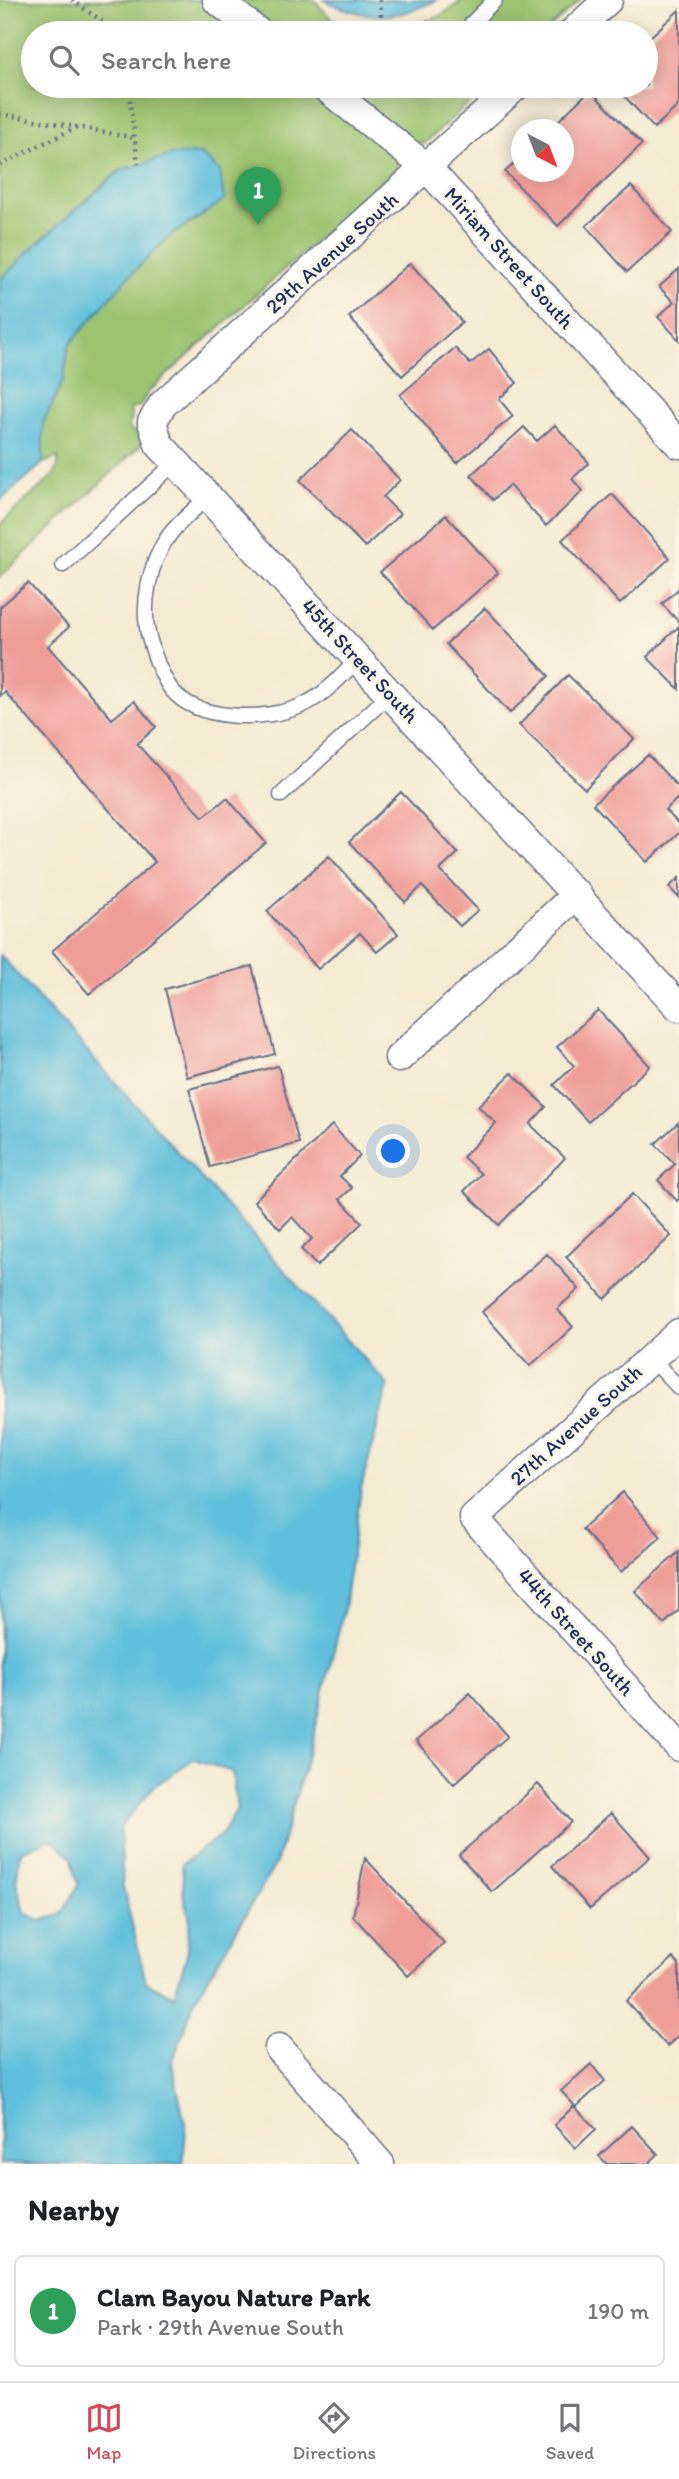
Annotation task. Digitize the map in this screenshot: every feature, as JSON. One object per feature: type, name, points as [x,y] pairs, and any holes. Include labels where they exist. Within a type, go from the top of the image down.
[{"type":"street","points":[[217,0],[243,21]]},
{"type":"street","points":[[585,21],[608,0]]},
{"type":"street","name":"Miriam Street South","points":[[339,98],[427,168],[679,444]]},
{"type":"street","name":"29th Avenue South","points":[[152,422],[163,404],[503,98]]},
{"type":"street","name":"45th Street South","points":[[152,422],[159,444],[679,1007]]},
{"type":"street","points":[[399,1058],[577,894]]},
{"type":"street","name":"27th Avenue South","points":[[474,1518],[679,1333]]},
{"type":"street","name":"44th Street South","points":[[474,1518],[679,1747]]},
{"type":"street","points":[[279,2048],[380,2164]]},
{"type":"lane","points":[[474,21],[495,0]]},
{"type":"lane","points":[[63,565],[176,462]]},
{"type":"lane","points":[[208,497],[169,536],[148,590],[145,612],[148,635],[172,691],[184,701],[203,710],[227,715],[256,715],[300,706],[318,696],[358,659]]},
{"type":"lane","points":[[281,795],[391,694]]},
{"type":"lane","points":[[651,1358],[679,1388]]},
{"type":"path","points":[[72,0],[101,21]]},
{"type":"path","points":[[380,0],[381,16]]},
{"type":"path","points":[[130,98],[138,164]]},
{"type":"path","points":[[0,114],[135,138]]},
{"type":"path","points":[[0,165],[77,127]]},
{"type":"green space","points":[[0,0],[314,0],[336,21],[21,21],[21,98],[474,98],[424,144],[421,141],[396,164],[398,167],[148,392],[140,406],[130,409],[132,419],[128,427],[137,434],[141,445],[0,577],[0,524],[54,475],[58,465],[58,457],[43,463],[43,423],[63,381],[69,345],[126,279],[169,237],[205,214],[120,170],[0,280]]},
{"type":"green space","points":[[462,0],[580,0],[557,21],[427,21]]},
{"type":"water","points":[[323,0],[437,0],[407,12],[380,15],[353,11]]},
{"type":"water","points":[[201,154],[220,171],[224,200],[169,237],[126,279],[69,345],[63,381],[43,423],[43,463],[0,501],[0,280],[31,249],[120,171],[170,155]]},
{"type":"water","points":[[0,955],[388,1385],[361,1489],[344,1609],[308,1755],[276,1863],[195,2000],[172,2063],[186,2129],[183,2164],[0,2164]],"holes":[[[194,1759],[232,1772],[237,1809],[223,1833],[182,1864],[184,1899],[190,1919],[186,1958],[174,1996],[146,1982],[123,1887],[120,1828],[153,1787]],[[50,1839],[71,1856],[79,1885],[61,1915],[40,1921],[24,1912],[16,1881],[21,1851]]]},
{"type":"building","points":[[679,10],[679,105],[654,128],[626,98],[658,98],[658,30]]},
{"type":"building","points":[[582,98],[598,98],[642,144],[558,226],[515,182],[574,182],[574,119],[560,119]]},
{"type":"building","points":[[511,166],[511,178],[505,172]]},
{"type":"building","points":[[631,186],[672,232],[627,272],[586,226]]},
{"type":"building","points":[[410,263],[462,322],[402,376],[349,317]]},
{"type":"building","points":[[679,269],[679,340],[658,317],[674,302],[659,287]]},
{"type":"building","points":[[455,348],[470,364],[489,349],[517,383],[499,399],[513,416],[457,463],[400,395]]},
{"type":"building","points":[[555,425],[589,463],[572,479],[583,491],[546,526],[509,485],[493,500],[471,475],[524,427],[537,441]]},
{"type":"building","points":[[352,430],[400,480],[383,497],[400,514],[365,547],[300,480]]},
{"type":"building","points":[[612,494],[670,558],[620,604],[562,540]]},
{"type":"building","points":[[446,515],[498,573],[433,630],[380,572]]},
{"type":"building","points":[[28,583],[69,627],[48,646],[112,719],[134,701],[156,727],[137,744],[203,817],[227,798],[266,843],[89,994],[52,951],[155,862],[5,692],[0,696],[0,607]]},
{"type":"building","points":[[679,588],[679,622],[662,604]]},
{"type":"building","points":[[485,608],[549,676],[510,713],[446,644]]},
{"type":"building","points":[[679,626],[679,689],[647,657]]},
{"type":"building","points":[[568,675],[634,739],[585,789],[519,725]]},
{"type":"building","points":[[648,755],[679,788],[679,797],[665,810],[679,824],[679,833],[647,862],[593,804]]},
{"type":"building","points":[[401,792],[458,853],[440,870],[478,910],[460,926],[422,886],[405,902],[349,842]]},
{"type":"building","points":[[329,856],[398,934],[377,952],[360,933],[318,969],[267,911]]},
{"type":"building","points":[[679,878],[679,898],[669,887]]},
{"type":"building","points":[[252,966],[275,1054],[187,1077],[165,989]]},
{"type":"building","points":[[598,1010],[650,1066],[588,1122],[554,1085],[574,1066],[557,1047]]},
{"type":"building","points":[[278,1066],[299,1143],[210,1167],[189,1089]]},
{"type":"building","points":[[512,1073],[546,1107],[530,1124],[565,1158],[499,1225],[464,1191],[481,1174],[463,1157],[496,1123],[478,1106]]},
{"type":"building","points":[[679,1122],[677,1201],[658,1180],[675,1164],[655,1144]]},
{"type":"building","points":[[332,1125],[360,1156],[340,1176],[352,1188],[340,1199],[362,1223],[317,1266],[301,1249],[312,1239],[292,1217],[280,1229],[254,1201]]},
{"type":"building","points":[[632,1194],[671,1236],[605,1299],[566,1257]]},
{"type":"building","points":[[547,1254],[579,1289],[557,1309],[573,1327],[530,1366],[482,1312]]},
{"type":"building","points":[[623,1492],[661,1537],[621,1572],[582,1529]]},
{"type":"building","points":[[679,1552],[679,1610],[664,1624],[635,1591]]},
{"type":"building","points":[[470,1693],[508,1736],[454,1784],[416,1741]]},
{"type":"building","points":[[538,1784],[571,1822],[492,1892],[459,1855]]},
{"type":"building","points":[[611,1813],[650,1857],[590,1909],[552,1866]]},
{"type":"building","points":[[365,1858],[444,1943],[408,1976],[353,1916]]},
{"type":"building","points":[[673,1958],[679,1964],[679,2035],[667,2046],[626,2001]]},
{"type":"building","points":[[591,2064],[605,2081],[576,2107],[561,2091]]},
{"type":"building","points":[[574,2106],[596,2129],[576,2148],[554,2125]]},
{"type":"building","points":[[632,2126],[658,2154],[648,2164],[607,2164],[599,2156]]},
{"type":"place","name":"Clam Bayou Nature Park","points":[[258,225]]}]
